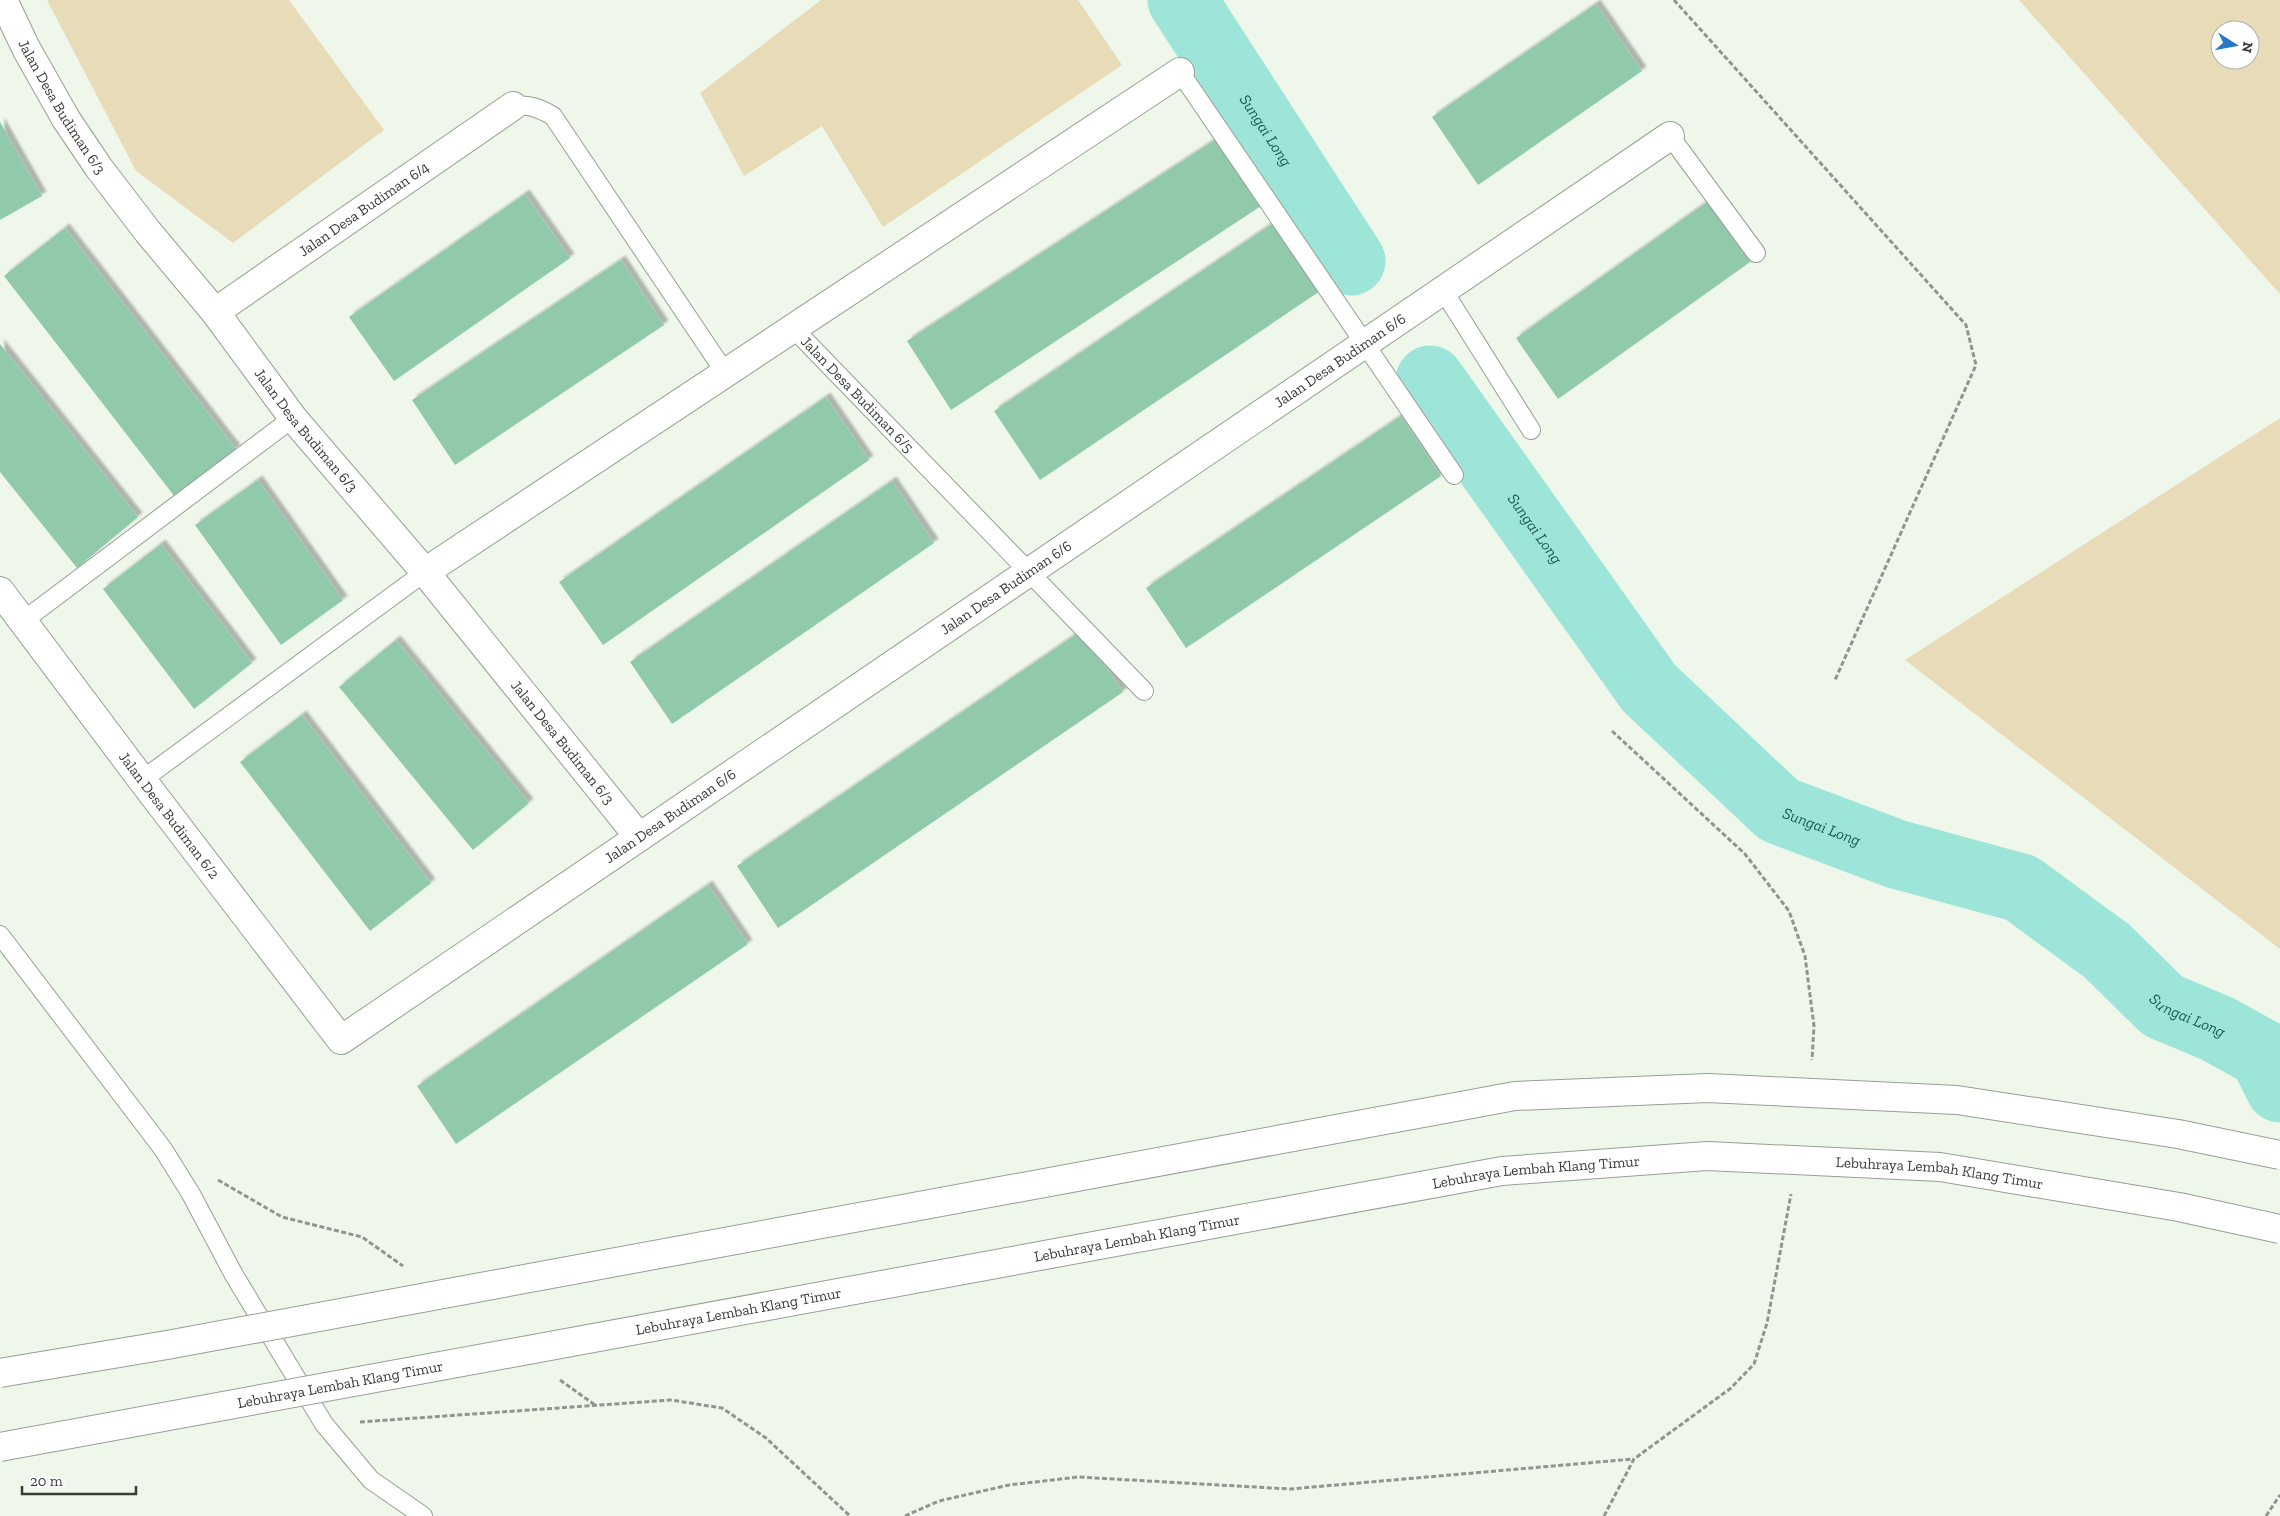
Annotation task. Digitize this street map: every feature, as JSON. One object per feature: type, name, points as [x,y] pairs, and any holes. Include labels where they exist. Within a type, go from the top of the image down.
[{"type":"main road","name":"Jalan Desa Budiman 6/3","points":[[3,0],[27,50],[66,119],[99,168],[148,232],[215,312],[293,418],[425,572],[639,837]]},
{"type":"main road","points":[[794,329],[1180,72]]},
{"type":"main road","name":"Jalan Desa Budiman 6/4","points":[[215,312],[513,106]]},
{"type":"main road","name":"Jalan Desa Budiman 6/6","points":[[341,1040],[1670,136]]},
{"type":"main road","name":"Jalan Desa Budiman 6/5","points":[[425,572],[794,329]]},
{"type":"main road","name":"Jalan Desa Budiman 6/2","points":[[0,591],[341,1040]]},
{"type":"main road","points":[[0,1373],[177,1343],[1515,1096],[1708,1088],[1957,1100],[2178,1134],[2280,1155]]},
{"type":"main road","name":"Lebuhraya Lembah Klang Timur","points":[[0,1447],[1502,1171],[1707,1156],[1940,1167],[2179,1207],[2280,1230]]},
{"type":"lane","points":[[1180,72],[1454,475]]},
{"type":"lane","points":[[513,106],[525,105],[539,108],[552,116],[726,374]]},
{"type":"lane","points":[[1670,136],[1756,253]]},
{"type":"lane","points":[[1443,290],[1531,430]]},
{"type":"lane","name":"Jalan Desa Budiman 6/5","points":[[794,329],[1144,691]]},
{"type":"lane","points":[[23,622],[293,418]]},
{"type":"lane","points":[[142,780],[425,572]]},
{"type":"lane","points":[[0,935],[163,1149],[191,1194],[234,1275],[324,1424],[371,1480],[422,1516]]},
{"type":"path","points":[[1674,0],[1966,325],[1976,365],[1835,680]]},
{"type":"path","points":[[324,1424],[671,1400],[722,1408],[766,1438],[850,1516]]},
{"type":"path","points":[[905,1516],[939,1501],[1010,1486],[1078,1478],[1290,1489],[1634,1459]]},
{"type":"path","points":[[2266,1516],[2280,1495]]},
{"type":"shaded area","points":[[47,0],[289,0],[384,130],[233,243],[136,171]]},
{"type":"shaded area","points":[[821,0],[1078,0],[1122,65],[883,227],[822,126],[744,176],[700,93]]},
{"type":"shaded area","points":[[2019,0],[2280,0],[2280,294]]},
{"type":"shaded area","points":[[2280,418],[2280,949],[1905,660]]},
{"type":"building","points":[[1596,4],[1642,71],[1478,185],[1432,117]]},
{"type":"building","points":[[0,122],[42,196],[0,220]]},
{"type":"building","points":[[1221,136],[1264,204],[951,410],[907,341]]},
{"type":"building","points":[[525,194],[570,258],[394,381],[349,317]]},
{"type":"building","points":[[1707,202],[1750,262],[1558,399],[1516,338]]},
{"type":"building","points":[[1275,222],[1320,291],[1040,480],[994,411]]},
{"type":"building","points":[[65,228],[236,449],[175,497],[4,276]]},
{"type":"building","points":[[621,260],[664,325],[455,465],[412,400]]},
{"type":"building","points":[[0,344],[138,517],[77,568],[0,472]]},
{"type":"building","points":[[826,397],[869,460],[603,645],[559,582]]},
{"type":"building","points":[[1401,416],[1441,476],[1186,648],[1146,588]]},
{"type":"building","points":[[258,480],[343,600],[281,645],[195,525]]},
{"type":"building","points":[[892,481],[934,543],[672,724],[630,662]]},
{"type":"building","points":[[161,544],[252,663],[194,709],[103,589]]},
{"type":"building","points":[[1081,631],[1123,692],[778,928],[737,866]]},
{"type":"building","points":[[396,640],[529,803],[473,850],[339,687]]},
{"type":"building","points":[[302,715],[431,883],[370,931],[240,762]]},
{"type":"building","points":[[708,885],[748,944],[456,1144],[417,1086]]},
{"type":"waterway","name":"Sungai Long","points":[[1182,0],[1351,261]]},
{"type":"waterway","name":"Sungai Long","points":[[1430,380],[1649,688],[1779,810],[1896,854],[2021,888],[2107,951],[2163,1006],[2218,1029],[2263,1054],[2280,1088]]}]
